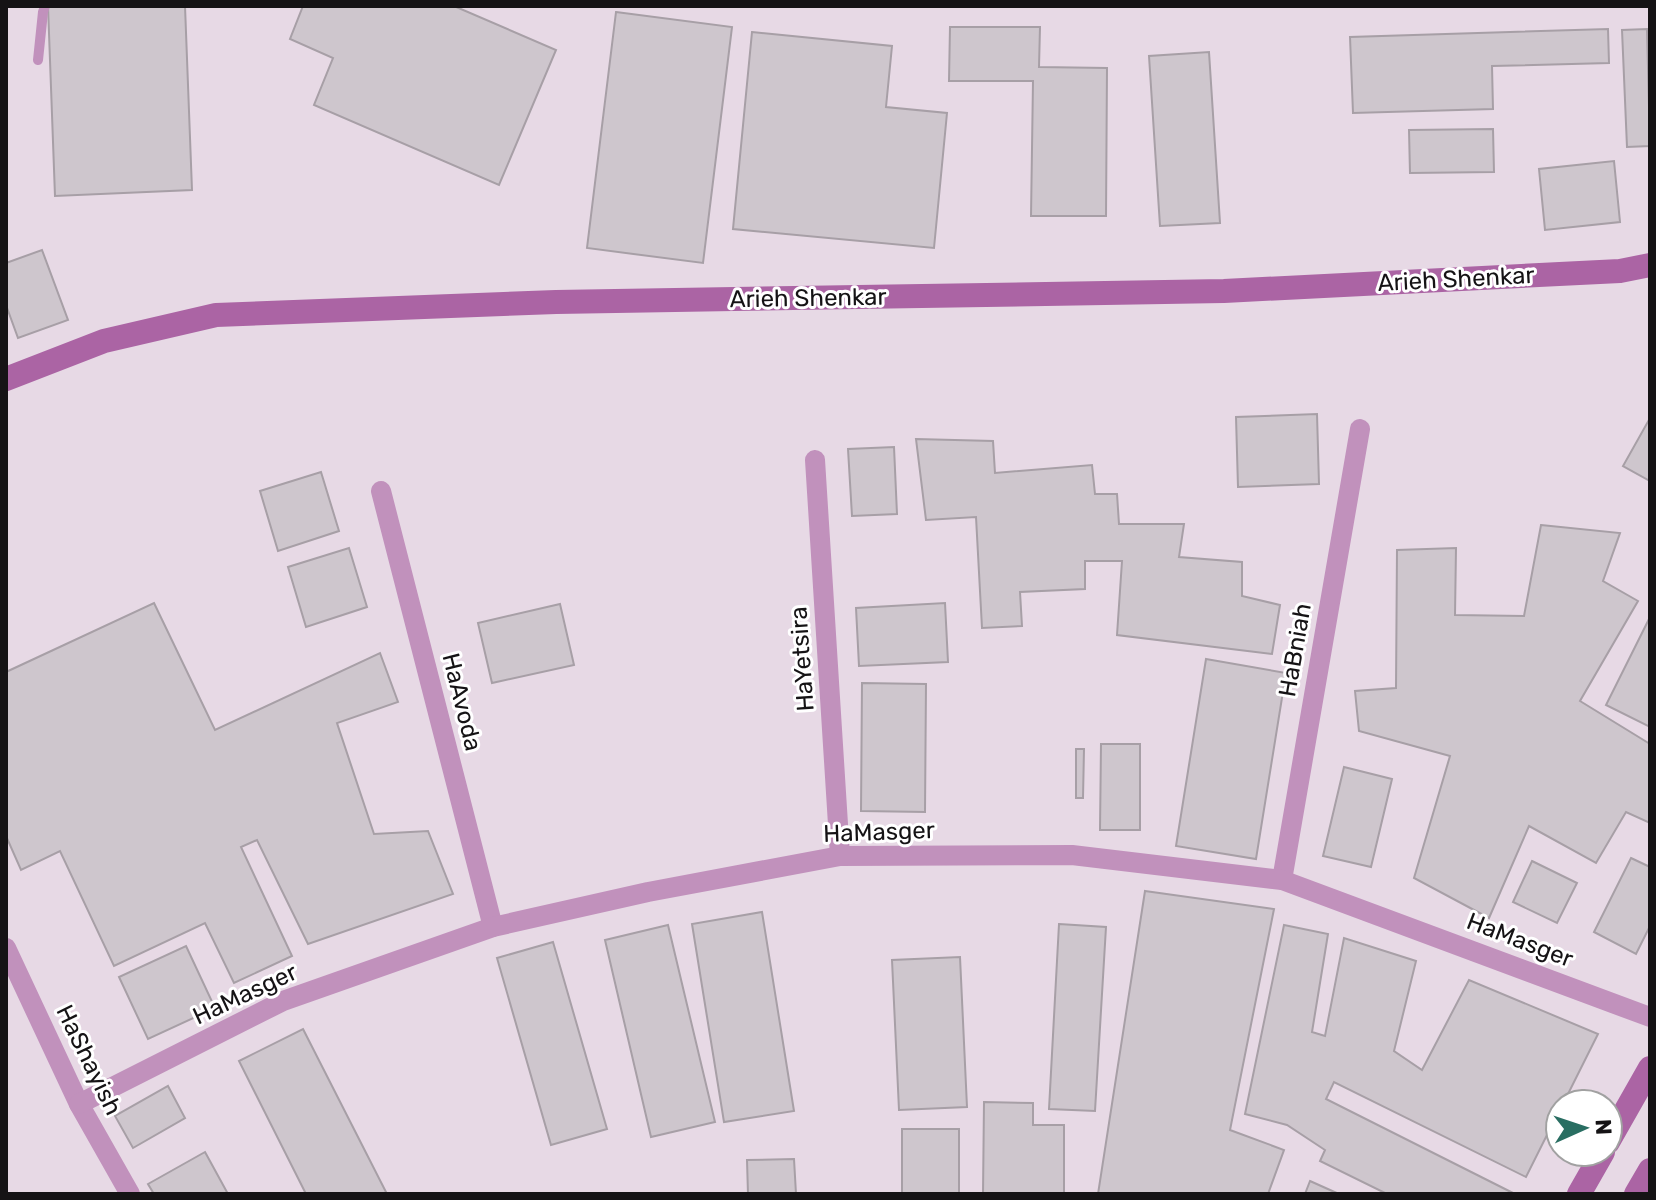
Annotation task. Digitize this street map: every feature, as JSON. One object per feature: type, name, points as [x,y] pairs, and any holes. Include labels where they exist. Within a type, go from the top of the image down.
[{"type":"street","name":"Arieh Shenkar","points":[[6,379],[104,341],[216,315],[556,302],[1224,291],[1620,271],[1650,265]]},
{"type":"street","name":"Arieh Shenkar","points":[[1620,271],[1650,274]]},
{"type":"street","name":"HaBniah","points":[[1282,880],[1360,429]]},
{"type":"street","name":"HaYetsira","points":[[815,460],[840,856]]},
{"type":"street","name":"HaAvoda","points":[[381,491],[493,927]]},
{"type":"street","name":"HaMasger","points":[[79,1104],[283,1001],[493,927],[648,892],[840,856],[1072,855],[1282,880],[1650,1017]]},
{"type":"street","name":"HaShayish","points":[[6,948],[79,1104],[130,1194]]},
{"type":"street","points":[[1624,1114],[1650,1068]]},
{"type":"street","points":[[1579,1194],[1594,1168]]},
{"type":"street","points":[[1636,1194],[1650,1170]]},
{"type":"lane","points":[[38,60],[45,6]]},
{"type":"shaded area","points":[[6,6],[1650,6],[1650,1194],[6,1194]]},
{"type":"building","points":[[48,6],[185,6],[192,190],[55,196]]},
{"type":"building","points":[[303,6],[454,6],[556,50],[499,185],[314,105],[333,58],[290,39]]},
{"type":"building","points":[[616,12],[732,27],[703,263],[587,248]]},
{"type":"building","points":[[950,27],[1040,27],[1039,67],[1107,68],[1106,216],[1031,216],[1033,81],[949,81]]},
{"type":"building","points":[[1608,29],[1609,63],[1492,66],[1493,109],[1353,113],[1350,37]]},
{"type":"building","points":[[1647,29],[1650,146],[1627,147],[1622,30]]},
{"type":"building","points":[[752,32],[892,46],[886,107],[947,113],[934,248],[733,229]]},
{"type":"building","points":[[1209,52],[1220,223],[1160,226],[1149,56]]},
{"type":"building","points":[[1493,129],[1494,172],[1410,173],[1409,130]]},
{"type":"building","points":[[1614,161],[1620,222],[1545,230],[1539,169]]},
{"type":"building","points":[[42,250],[68,320],[18,338],[6,305],[6,263]]},
{"type":"building","points":[[1317,414],[1319,484],[1238,487],[1236,417]]},
{"type":"building","points":[[1650,418],[1650,481],[1623,466]]},
{"type":"building","points":[[916,439],[993,441],[995,473],[1092,465],[1095,494],[1117,494],[1119,524],[1184,524],[1179,557],[1242,562],[1242,596],[1280,605],[1272,654],[1117,635],[1122,561],[1085,561],[1085,589],[1020,592],[1022,626],[982,628],[976,517],[926,520]]},
{"type":"building","points":[[894,447],[897,514],[852,516],[848,449]]},
{"type":"building","points":[[321,472],[339,531],[278,551],[260,491]]},
{"type":"building","points":[[1541,525],[1620,533],[1603,581],[1638,601],[1580,701],[1650,744],[1650,823],[1626,812],[1596,863],[1529,826],[1489,918],[1414,878],[1450,756],[1359,731],[1355,691],[1396,688],[1397,550],[1456,548],[1455,615],[1524,616]]},
{"type":"building","points":[[349,548],[367,607],[306,627],[288,567]]},
{"type":"building","points":[[154,603],[215,730],[380,653],[398,702],[337,723],[374,834],[428,831],[453,894],[308,944],[257,840],[241,847],[292,956],[234,983],[205,923],[114,966],[60,851],[21,870],[6,836],[6,672]]},
{"type":"building","points":[[945,603],[948,662],[859,666],[856,608]]},
{"type":"building","points":[[560,604],[574,665],[492,683],[478,623]]},
{"type":"building","points":[[1650,617],[1650,727],[1606,705]]},
{"type":"building","points":[[1206,659],[1286,673],[1256,859],[1176,846]]},
{"type":"building","points":[[862,683],[926,684],[925,812],[861,811]]},
{"type":"building","points":[[1101,744],[1140,744],[1140,830],[1100,830]]},
{"type":"building","points":[[1076,749],[1084,749],[1083,798],[1076,798]]},
{"type":"building","points":[[1344,767],[1392,779],[1371,867],[1323,856]]},
{"type":"building","points":[[1631,858],[1650,867],[1650,926],[1636,954],[1594,932]]},
{"type":"building","points":[[1532,861],[1577,883],[1557,923],[1513,902]]},
{"type":"building","points":[[1145,891],[1274,909],[1230,1130],[1284,1150],[1268,1194],[1098,1194]]},
{"type":"building","points":[[762,912],[794,1111],[724,1122],[692,924]]},
{"type":"building","points":[[1059,924],[1106,927],[1095,1111],[1049,1109]]},
{"type":"building","points":[[668,925],[715,1122],[651,1137],[605,940]]},
{"type":"building","points":[[1284,925],[1328,934],[1312,1032],[1325,1036],[1344,938],[1416,961],[1394,1051],[1422,1070],[1469,980],[1598,1034],[1571,1088],[1544,1088],[1544,1141],[1526,1177],[1334,1082],[1326,1099],[1515,1194],[1387,1194],[1320,1161],[1325,1150],[1287,1125],[1245,1114]]},
{"type":"building","points":[[553,942],[607,1129],[551,1145],[497,958]]},
{"type":"building","points":[[186,946],[215,1008],[148,1039],[119,977]]},
{"type":"building","points":[[960,957],[967,1107],[899,1110],[892,960]]},
{"type":"building","points":[[303,1029],[387,1194],[306,1194],[239,1061]]},
{"type":"building","points":[[168,1086],[185,1118],[133,1148],[115,1116]]},
{"type":"building","points":[[984,1102],[1033,1103],[1033,1125],[1064,1125],[1064,1194],[983,1194]]},
{"type":"building","points":[[902,1129],[959,1129],[959,1194],[902,1194]]},
{"type":"building","points":[[205,1152],[228,1194],[154,1194],[148,1184]]},
{"type":"building","points":[[794,1159],[796,1194],[748,1194],[747,1160]]},
{"type":"building","points":[[1310,1181],[1339,1194],[1305,1194]]}]
